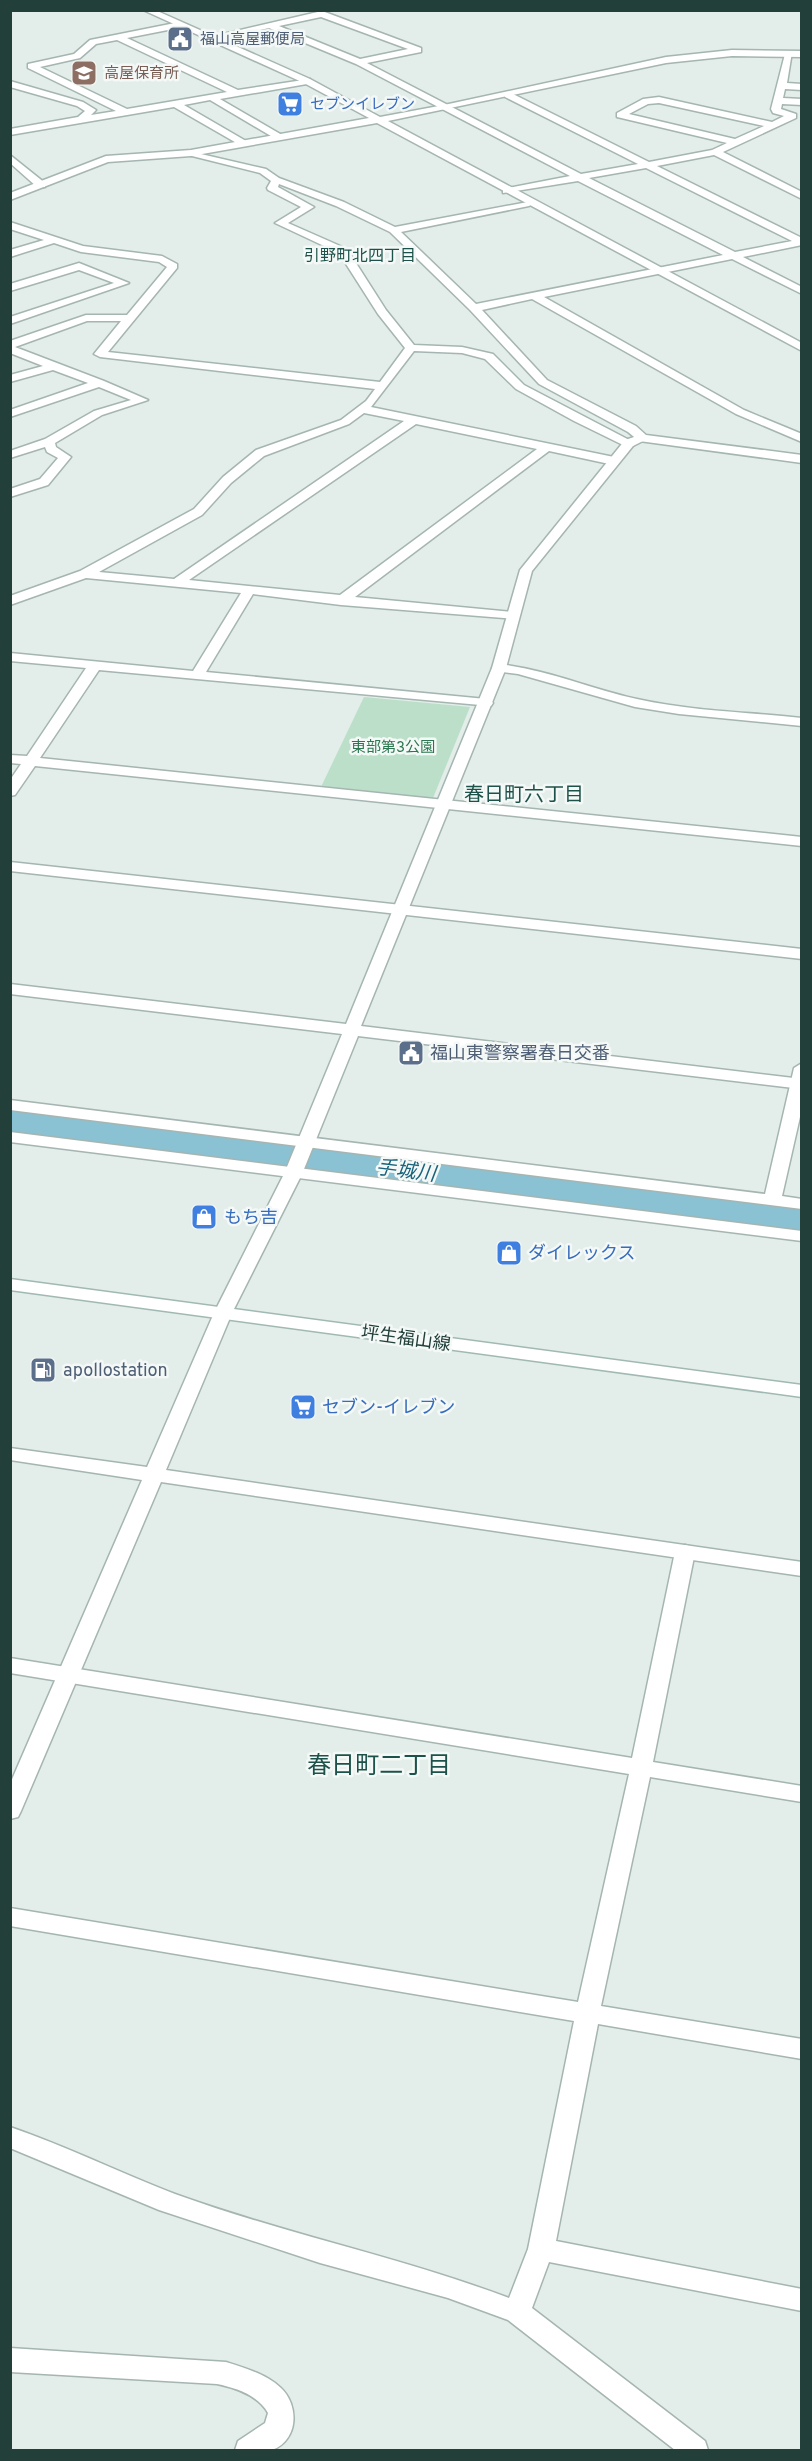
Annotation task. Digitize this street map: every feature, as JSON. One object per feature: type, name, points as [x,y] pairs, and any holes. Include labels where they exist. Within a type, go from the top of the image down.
[{"type":"street","points":[[147,10],[307,81],[801,348]]},
{"type":"street","points":[[210,38],[322,14],[418,50],[359,62]]},
{"type":"street","points":[[125,112],[31,66],[77,56],[93,42],[180,25]]},
{"type":"street","points":[[270,25],[359,62],[801,291]]},
{"type":"street","points":[[118,37],[237,93]]},
{"type":"street","points":[[10,197],[106,159],[190,153],[243,144],[444,108],[666,60],[732,53],[801,54]]},
{"type":"street","points":[[789,54],[789,70],[782,86],[776,111],[797,117]]},
{"type":"street","points":[[10,132],[307,81]]},
{"type":"street","points":[[10,84],[80,104],[91,110],[81,120]]},
{"type":"street","points":[[782,86],[801,87]]},
{"type":"street","points":[[508,95],[801,242]]},
{"type":"street","points":[[211,97],[279,137]]},
{"type":"street","points":[[736,142],[620,115],[646,101],[659,100],[773,125]]},
{"type":"street","points":[[779,101],[801,102]]},
{"type":"street","points":[[174,104],[243,144]]},
{"type":"street","points":[[507,191],[715,152],[773,125],[797,117]]},
{"type":"street","points":[[715,152],[801,196]]},
{"type":"street","points":[[190,153],[263,171],[276,180],[340,204],[394,230],[474,308],[543,382],[632,429],[643,438]]},
{"type":"street","points":[[10,158],[41,185]]},
{"type":"street","points":[[276,180],[272,188],[309,207],[280,223],[343,250],[382,312],[411,348],[462,350],[489,356],[520,387],[578,419],[629,443]]},
{"type":"street","points":[[394,230],[529,203]]},
{"type":"street","points":[[10,225],[81,249],[162,259],[173,266],[100,354],[382,386]]},
{"type":"street","points":[[11,253],[54,240]]},
{"type":"street","points":[[474,308],[801,242]]},
{"type":"street","points":[[10,288],[79,266],[124,283],[10,321]]},
{"type":"street","points":[[536,297],[740,412],[801,439]]},
{"type":"street","points":[[10,345],[86,318],[130,318]]},
{"type":"street","points":[[10,601],[84,574],[198,512],[226,480],[260,453],[345,422],[370,403],[411,348]]},
{"type":"street","points":[[10,349],[142,400],[98,413],[49,442],[10,455]]},
{"type":"street","points":[[10,379],[53,366]]},
{"type":"street","points":[[10,414],[100,383]]},
{"type":"street","points":[[362,409],[614,461]]},
{"type":"street","points":[[177,583],[414,420]]},
{"type":"street","points":[[10,1811],[223,1313],[294,1172],[399,910],[486,703],[499,668],[526,570],[629,443],[643,438],[801,459]]},
{"type":"street","points":[[10,493],[44,482],[65,457],[51,449],[49,442]]},
{"type":"street","points":[[341,601],[547,447]]},
{"type":"street","points":[[84,574],[248,592],[512,616]]},
{"type":"street","points":[[198,674],[248,592]]},
{"type":"street","points":[[10,657],[486,703]]},
{"type":"street","points":[[10,792],[95,665]]},
{"type":"street","points":[[499,668],[519,670],[635,703],[679,710],[801,722]]},
{"type":"street","points":[[10,759],[801,842]]},
{"type":"street","points":[[10,866],[801,954]]},
{"type":"street","points":[[10,988],[352,1030],[800,1078],[772,1200]]},
{"type":"street","points":[[10,1105],[303,1145],[801,1204]]},
{"type":"street","points":[[10,1137],[801,1236]]},
{"type":"street","name":"坪生福山線","points":[[10,1284],[801,1391]]},
{"type":"street","points":[[10,1454],[801,1569]]},
{"type":"street","points":[[517,2312],[541,2249],[685,1552]]},
{"type":"street","points":[[10,1665],[801,1794]]},
{"type":"street","points":[[10,1917],[801,2049]]},
{"type":"street","points":[[10,2138],[168,2202],[320,2252],[450,2287],[517,2312],[695,2451]]},
{"type":"street","points":[[541,2249],[801,2300]]},
{"type":"street","points":[[10,2360],[217,2372],[237,2376],[270,2394],[278,2402],[281,2412],[281,2422],[273,2433],[248,2451]]},
{"type":"green space","name":"東部第3公園","points":[[364,697],[470,707],[433,798],[321,787]]},
{"type":"waterway","name":"手城川","points":[[10,1121],[802,1220]]},
{"type":"place","name":"福山高屋郵便局","points":[[180,39]]},
{"type":"place","name":"高屋保育所","points":[[84,73]]},
{"type":"place","name":"セブンイレブン","points":[[290,104]]},
{"type":"place","name":"福山東警察署春日交番","points":[[411,1053]]},
{"type":"place","name":"もち吉","points":[[204,1217]]},
{"type":"place","name":"ダイレックス","points":[[509,1253]]},
{"type":"place","name":"apollostation","points":[[43,1370]]},
{"type":"place","name":"セブン-イレブン","points":[[303,1407]]},
{"type":"district","name":"引野町北四丁目","points":[[360,255]]},
{"type":"district","name":"春日町六丁目","points":[[524,794]]},
{"type":"district","name":"春日町二丁目","points":[[379,1765]]}]
